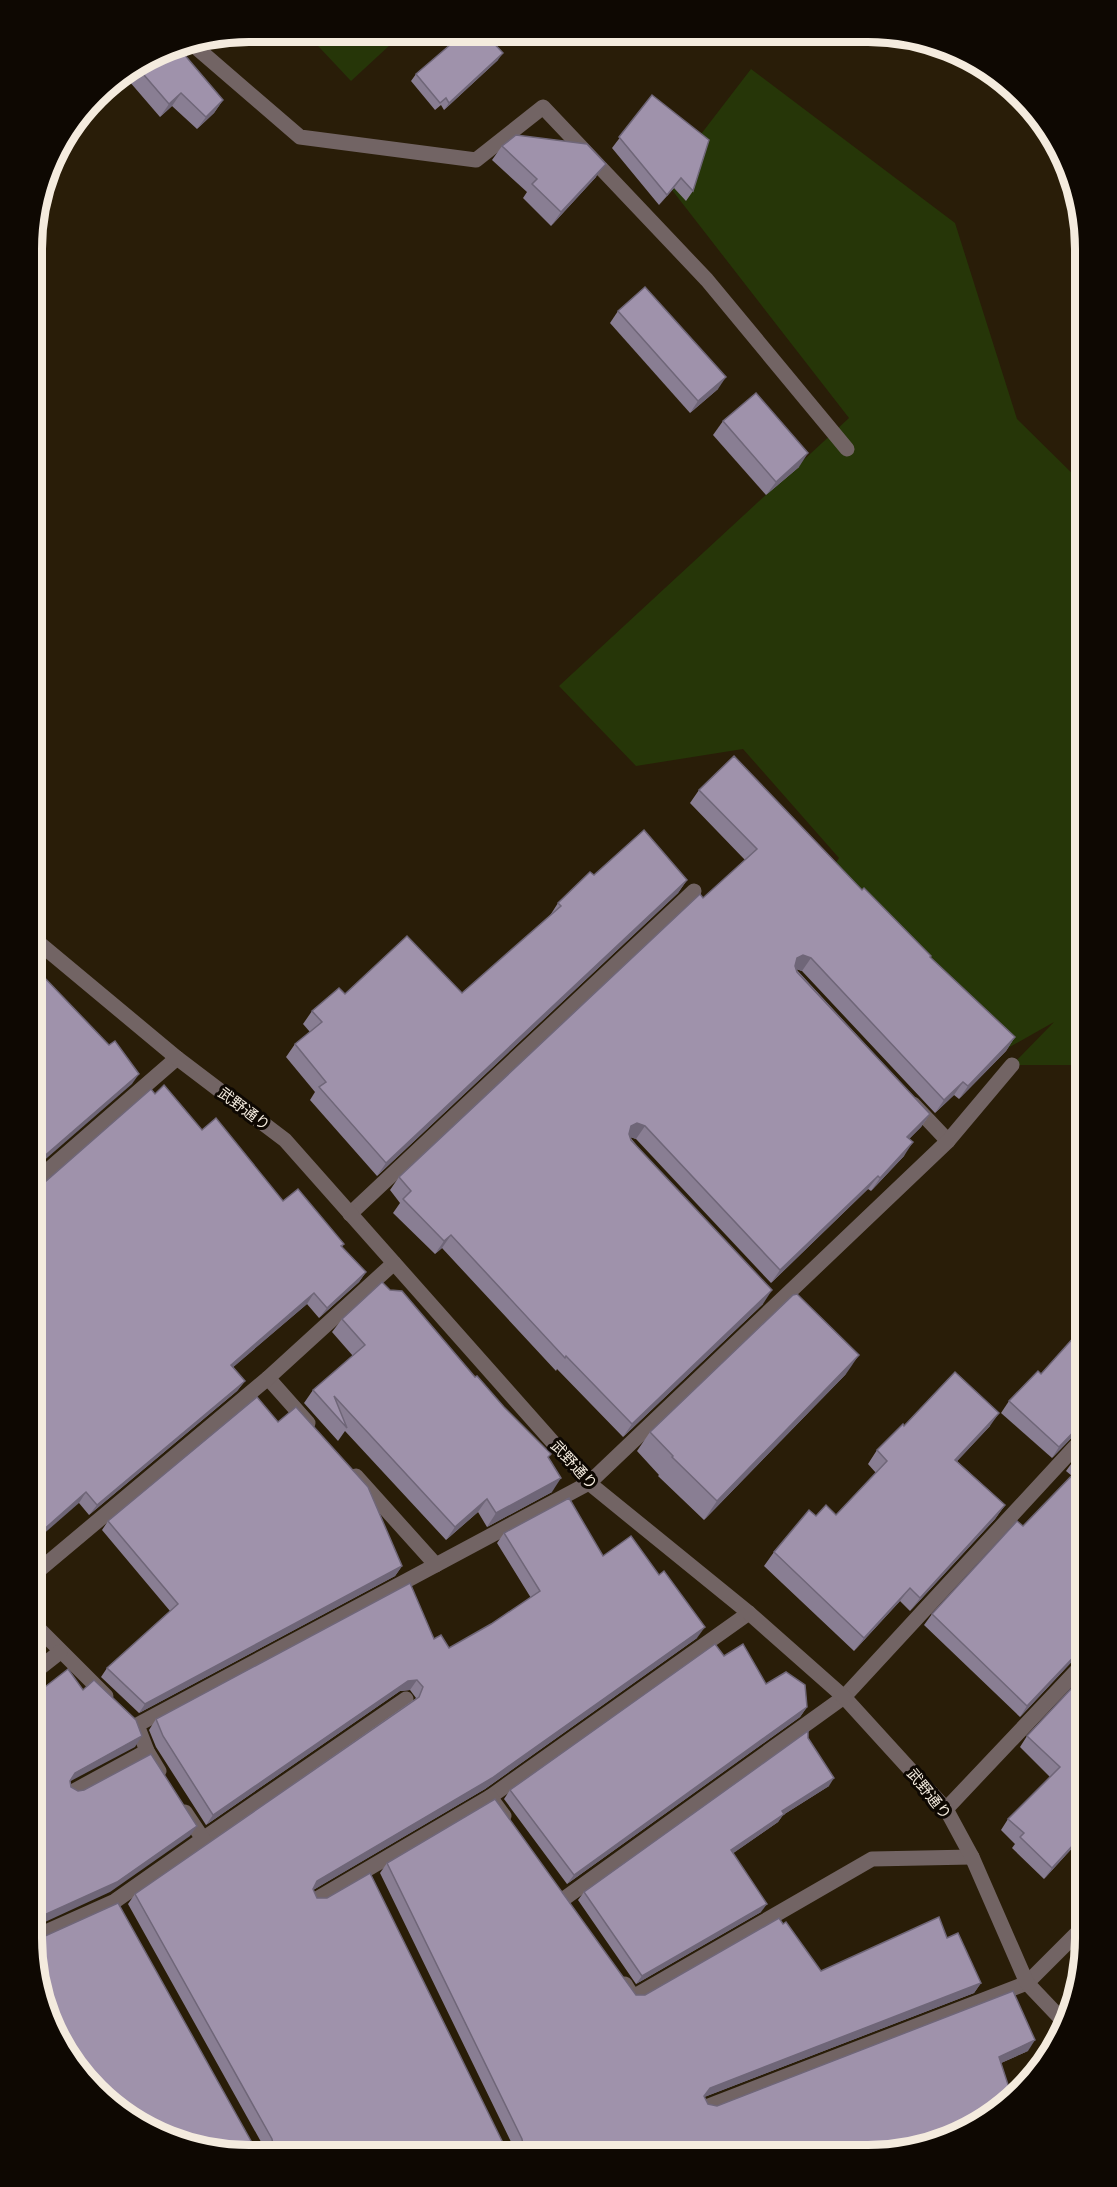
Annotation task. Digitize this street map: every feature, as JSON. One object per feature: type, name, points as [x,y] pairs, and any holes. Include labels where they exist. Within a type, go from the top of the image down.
[{"type":"street","points":[[197,49],[300,137],[476,160],[543,107],[707,280],[847,449]]},
{"type":"street","points":[[350,1214],[694,891]]},
{"type":"street","name":"武野通り","points":[[42,946],[177,1058],[285,1140],[589,1484],[749,1613],[844,1697],[946,1809],[972,1857],[1027,1983],[1059,2017]]},
{"type":"street","points":[[42,1175],[177,1058]]},
{"type":"street","points":[[128,1717],[436,1565],[589,1484],[774,1301],[948,1141],[1012,1065]]},
{"type":"street","points":[[900,1090],[948,1141]]},
{"type":"street","points":[[42,1567],[268,1378],[394,1263]]},
{"type":"street","points":[[268,1378],[316,1431]]},
{"type":"street","points":[[564,1898],[844,1697],[1075,1447]]},
{"type":"street","points":[[348,1467],[436,1565]]},
{"type":"street","points":[[315,1900],[370,1875],[490,1797],[749,1613]]},
{"type":"street","points":[[42,1633],[128,1717],[165,1780]]},
{"type":"street","points":[[42,1666],[60,1652]]},
{"type":"street","points":[[946,1809],[1075,1673]]},
{"type":"street","points":[[42,1934],[118,1906],[202,1839],[406,1699]]},
{"type":"street","points":[[72,1792],[147,1751]]},
{"type":"street","points":[[490,1797],[510,1824]]},
{"type":"street","points":[[178,1800],[202,1839]]},
{"type":"street","points":[[615,1970],[633,1997],[872,1859],[972,1857]]},
{"type":"street","points":[[706,2107],[1027,1983],[1075,1934]]},
{"type":"green space","points":[[314,42],[393,42],[351,81]]},
{"type":"green space","points":[[751,69],[955,223],[1017,419],[1075,476],[1075,1065],[1012,1065],[1054,1022],[962,1074],[816,894],[839,858],[743,749],[636,766],[559,686],[849,418],[665,181]]},
{"type":"building","points":[[453,42],[493,42],[503,53],[449,103],[446,98],[440,103],[416,74]]},
{"type":"building","points":[[183,53],[223,100],[206,117],[181,93],[169,104],[142,72]]},
{"type":"building","points":[[652,95],[709,140],[693,191],[681,178],[667,195],[619,137]]},
{"type":"building","points":[[516,135],[587,144],[606,164],[561,212],[532,184],[537,179],[502,146]]},
{"type":"building","points":[[645,287],[726,377],[698,401],[618,311]]},
{"type":"building","points":[[756,393],[808,453],[776,482],[723,421]]},
{"type":"building","points":[[734,756],[862,890],[864,888],[930,957],[1015,1037],[968,1086],[963,1082],[944,1100],[811,958],[803,955],[797,958],[795,966],[797,972],[930,1114],[907,1137],[913,1142],[880,1178],[878,1176],[780,1270],[645,1126],[637,1123],[631,1126],[629,1134],[631,1140],[772,1290],[632,1424],[566,1356],[565,1358],[451,1235],[444,1241],[403,1199],[411,1191],[399,1177],[700,894],[703,898],[757,849],[699,790]]},
{"type":"building","points":[[644,830],[687,880],[386,1163],[319,1087],[326,1082],[295,1044],[322,1022],[312,1011],[339,988],[345,994],[407,936],[462,993],[561,906],[558,903],[590,872],[594,875]]},
{"type":"building","points":[[42,974],[109,1045],[115,1041],[139,1074],[42,1158]]},
{"type":"building","points":[[164,1085],[202,1130],[216,1118],[283,1201],[298,1189],[344,1244],[341,1246],[366,1272],[327,1308],[314,1293],[231,1365],[245,1381],[97,1505],[86,1492],[42,1531],[42,1183],[151,1089],[155,1094]]},
{"type":"building","points":[[382,1282],[390,1290],[402,1291],[475,1377],[477,1376],[551,1454],[548,1457],[561,1478],[496,1513],[487,1499],[455,1527],[334,1396],[347,1428],[313,1390],[365,1345],[342,1319]]},
{"type":"building","points":[[797,1294],[859,1355],[717,1501],[650,1432],[793,1295]]},
{"type":"building","points":[[1075,1336],[1075,1430],[1059,1447],[1009,1401],[1038,1371],[1041,1374]]},
{"type":"building","points":[[955,1372],[999,1413],[955,1460],[1005,1505],[920,1598],[910,1588],[864,1638],[774,1552],[809,1510],[816,1516],[826,1505],[836,1515],[887,1461],[877,1450],[903,1424],[904,1426]]},
{"type":"building","points":[[257,1397],[278,1422],[296,1407],[368,1487],[402,1566],[145,1704],[107,1668],[178,1604],[108,1521]]},
{"type":"building","points":[[1075,1472],[1075,1656],[1027,1706],[932,1614],[1017,1521],[1023,1526]]},
{"type":"building","points":[[569,1498],[603,1556],[631,1536],[659,1575],[664,1571],[705,1627],[492,1778],[317,1881],[313,1889],[317,1898],[327,1898],[370,1873],[504,2145],[272,2145],[272,2139],[135,1894],[419,1697],[423,1687],[417,1680],[408,1681],[213,1815],[163,1736],[156,1719],[410,1583],[434,1639],[441,1635],[449,1648],[491,1624],[540,1591],[504,1533]]},
{"type":"building","points":[[715,1644],[724,1656],[743,1644],[766,1684],[786,1672],[805,1685],[807,1707],[574,1875],[510,1790]]},
{"type":"building","points":[[68,1669],[83,1690],[94,1680],[136,1720],[142,1736],[75,1773],[70,1781],[71,1787],[78,1791],[84,1790],[151,1754],[197,1826],[117,1882],[42,1916],[42,1689]]},
{"type":"building","points":[[1075,1685],[1075,1843],[1052,1868],[1020,1837],[1024,1833],[1008,1819],[1060,1767],[1027,1736]]},
{"type":"building","points":[[808,1731],[808,1738],[834,1778],[782,1811],[784,1814],[731,1850],[767,1904],[642,1976],[584,1892]]},
{"type":"building","points":[[495,1799],[636,1995],[645,1995],[779,1918],[783,1924],[786,1922],[821,1971],[939,1917],[947,1938],[958,1933],[981,1983],[710,2088],[704,2096],[708,2104],[717,2106],[1013,1991],[1035,2040],[999,2057],[1009,2088],[994,2102],[960,2124],[922,2138],[895,2143],[868,2145],[523,2145],[387,1863]]},
{"type":"building","points":[[118,1903],[253,2145],[195,2138],[145,2117],[103,2084],[85,2064],[63,2030],[46,1979],[42,1937]]}]
